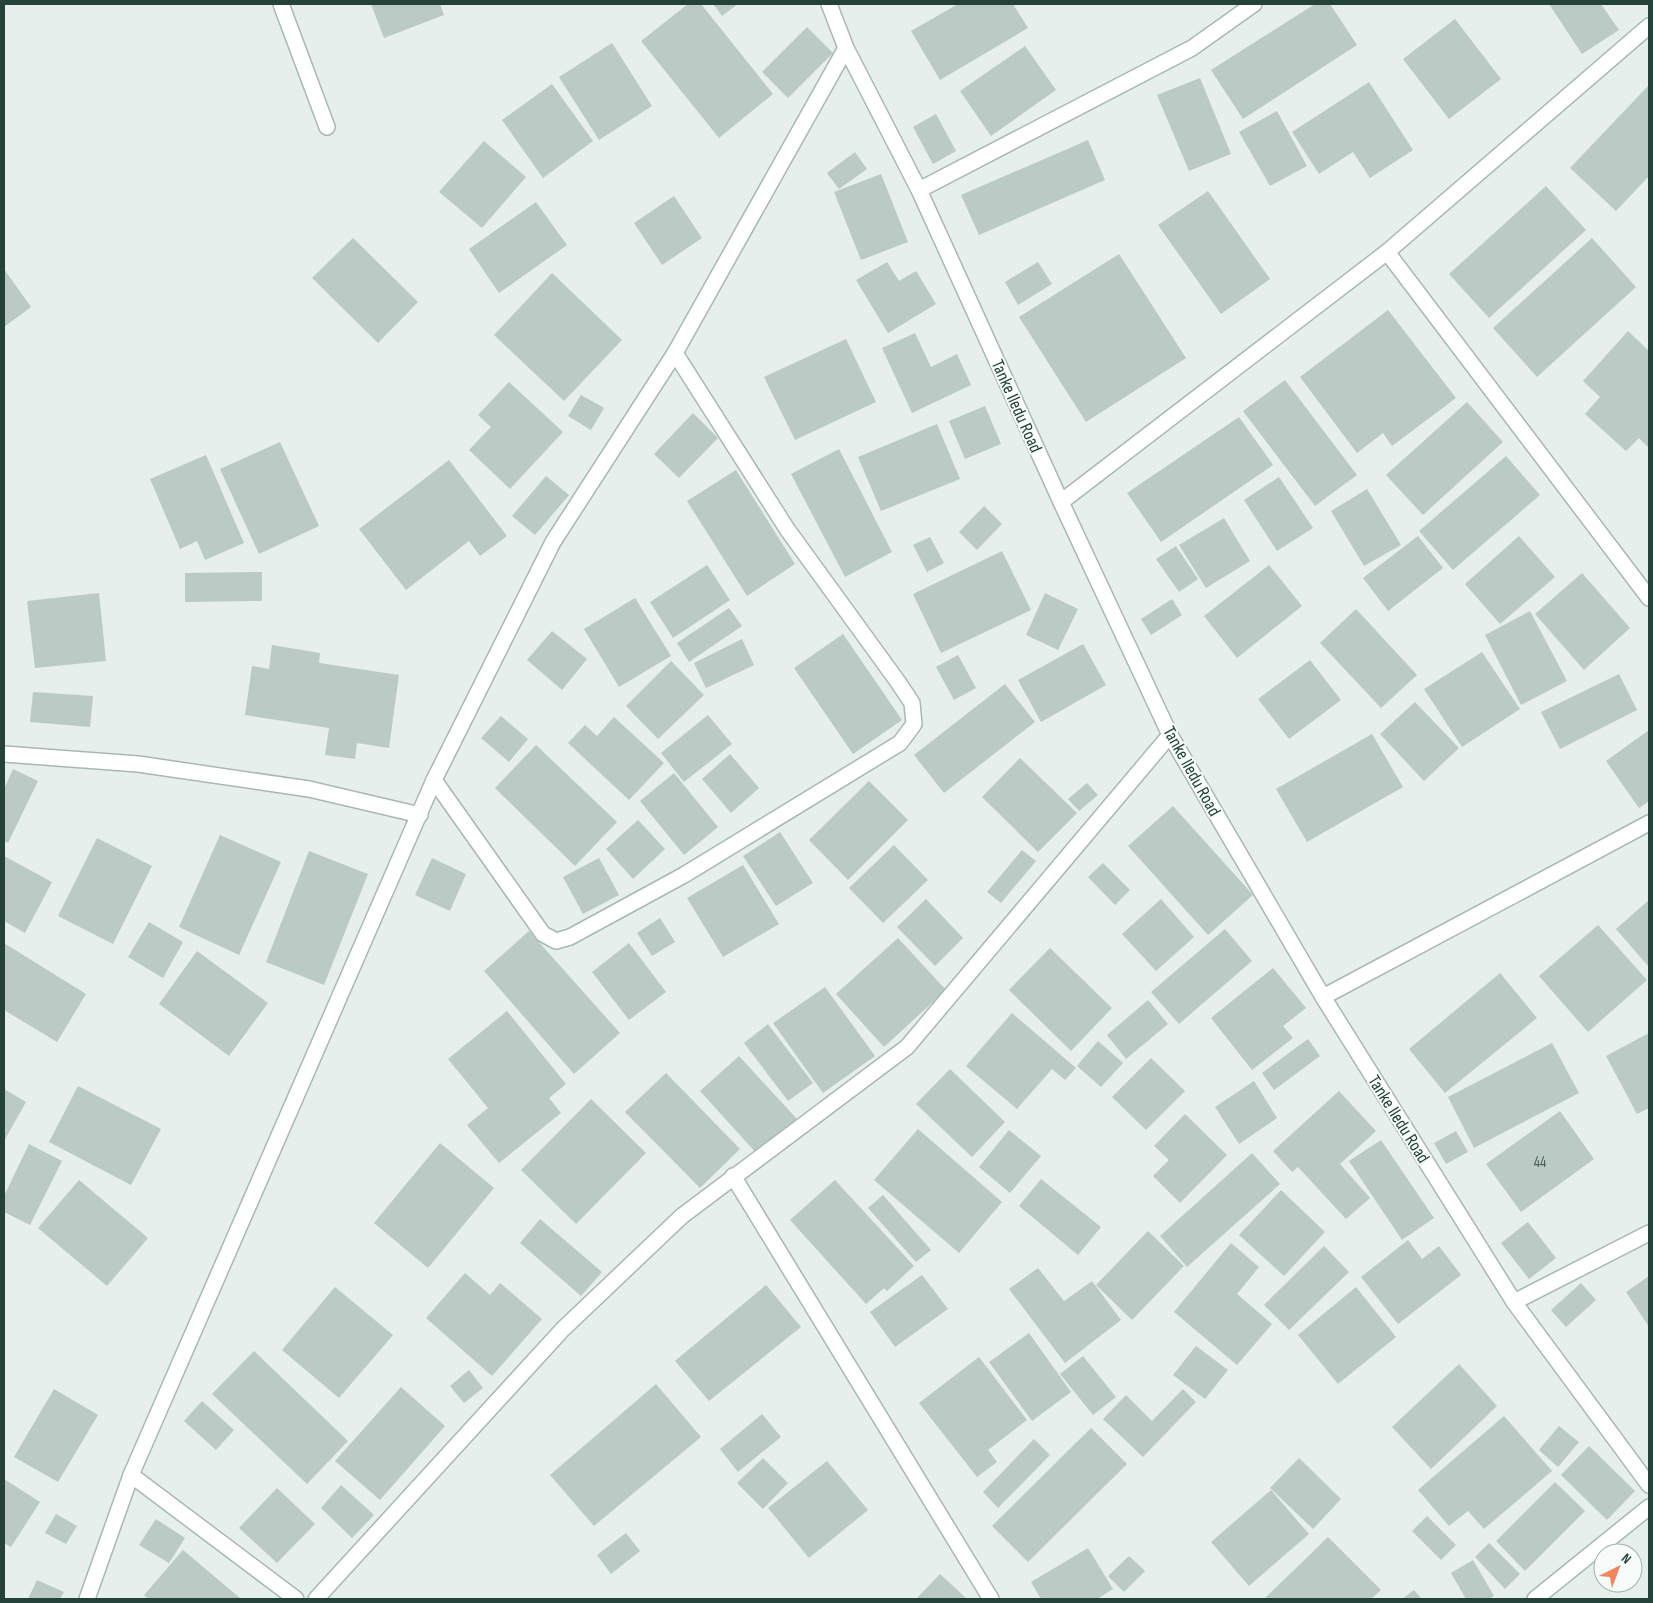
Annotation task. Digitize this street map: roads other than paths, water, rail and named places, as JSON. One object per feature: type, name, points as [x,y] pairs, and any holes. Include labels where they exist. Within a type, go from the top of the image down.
[{"type":"street","points":[[282,4],[327,127]]},
{"type":"street","name":"Tanke Iledu Road","points":[[829,4],[846,48],[919,190],[1060,502],[1170,736],[1323,997],[1514,1302],[1649,1485]]},
{"type":"street","points":[[919,190],[1192,48],[1254,4]]},
{"type":"street","points":[[1060,502],[1387,252],[1649,26]]},
{"type":"street","points":[[87,1599],[131,1474],[434,780],[553,542],[675,353],[846,48]]},
{"type":"street","points":[[1387,252],[1649,598]]},
{"type":"street","points":[[434,780],[543,934],[556,941],[570,937],[684,876],[900,743],[914,724],[912,703],[787,530],[675,353]]},
{"type":"street","points":[[316,1599],[563,1329],[682,1216],[907,1047],[1170,736]]},
{"type":"street","points":[[4,754],[138,764],[309,789],[420,815]]},
{"type":"street","points":[[1323,997],[1649,823]]},
{"type":"street","points":[[733,1176],[991,1599]]},
{"type":"street","points":[[1514,1302],[1649,1233]]},
{"type":"street","points":[[131,1474],[296,1599]]},
{"type":"street","points":[[1535,1599],[1649,1507]]}]
